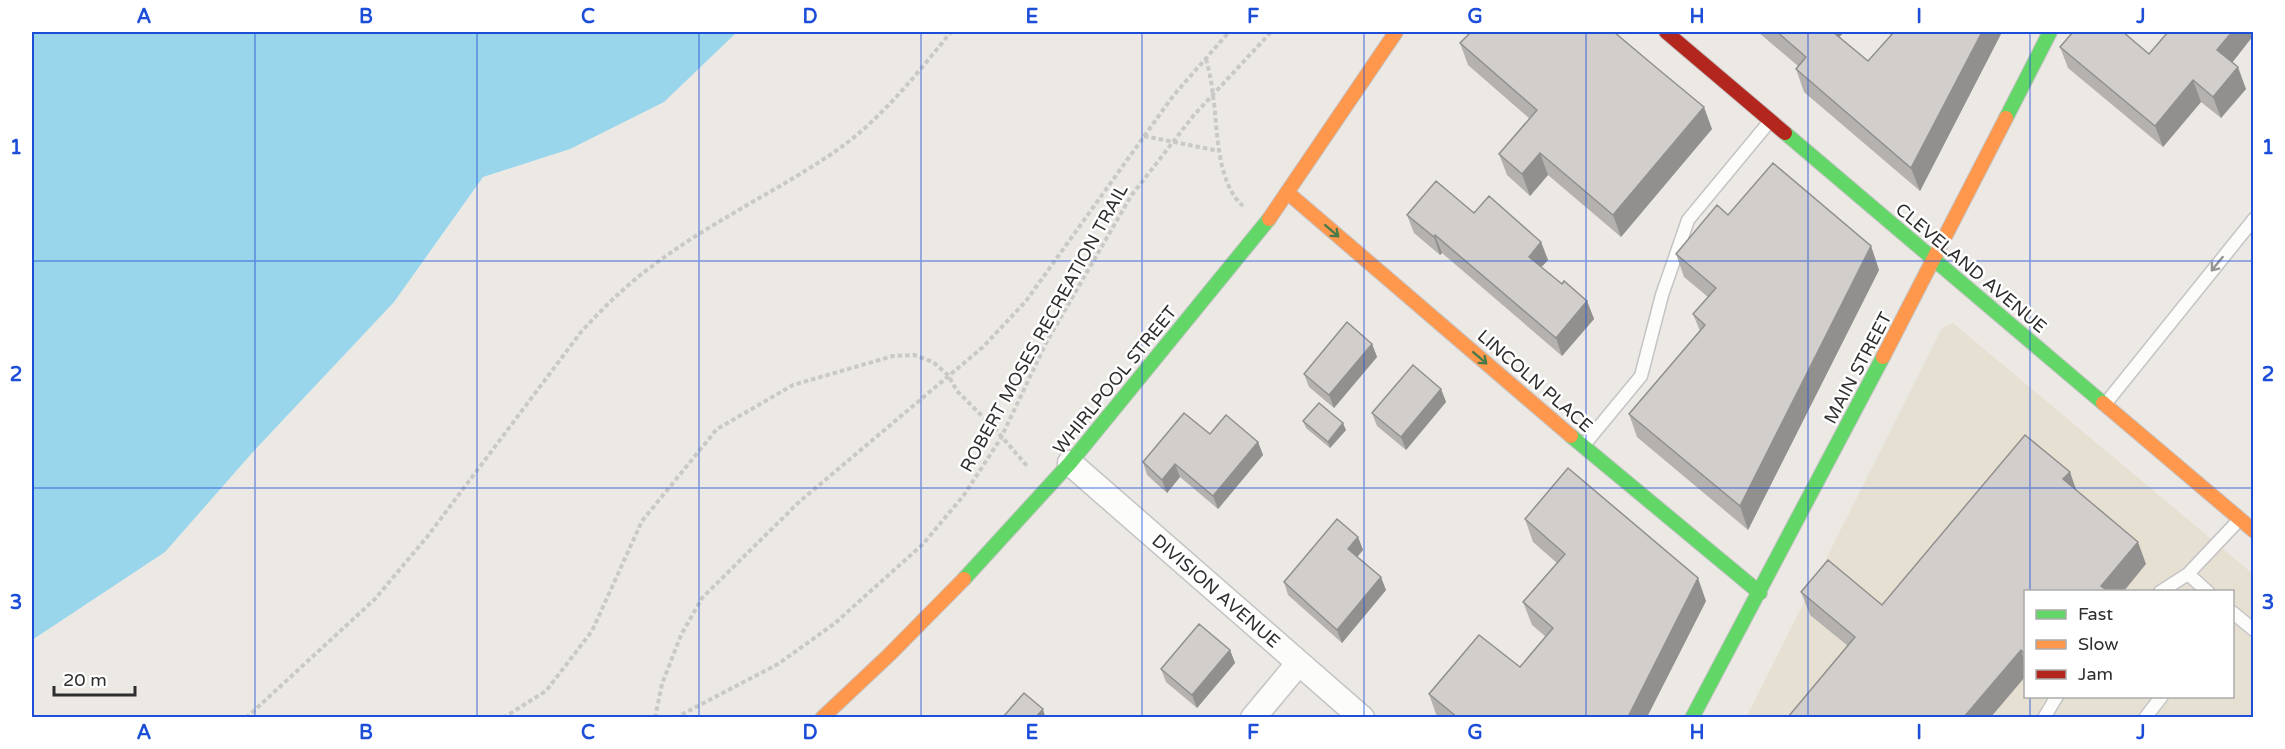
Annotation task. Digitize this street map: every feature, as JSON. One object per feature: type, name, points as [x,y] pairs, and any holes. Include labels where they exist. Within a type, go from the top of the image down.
[{"type":"main road","name":"WHIRLPOOL STREET","points":[[822,717],[890,655],[972,571],[1070,464],[1288,193],[1396,32]]},
{"type":"main road","name":"CLEVELAND AVENUE","points":[[1666,32],[2253,531]]},
{"type":"main road","name":"MAIN STREET","points":[[1692,717],[1760,593],[2050,32]]},
{"type":"main road","name":"LINCOLN PLACE","points":[[1288,193],[1583,446],[1760,593]]},
{"type":"street","name":"DIVISION AVENUE","points":[[1070,464],[1298,664],[1362,717]]},
{"type":"street","points":[[1253,717],[1298,664]]},
{"type":"lane","points":[[1583,446],[1641,376],[1662,295],[1688,220],[1770,120]]},
{"type":"lane","points":[[2105,404],[2253,219]]},
{"type":"lane","points":[[2162,590],[2188,574],[2240,519]]},
{"type":"lane","points":[[2188,574],[2207,590]]},
{"type":"lane","points":[[2234,614],[2253,630]]},
{"type":"lane","points":[[2044,717],[2055,698]]},
{"type":"lane","points":[[2145,717],[2160,698]]},
{"type":"path","points":[[246,717],[375,599],[427,537],[581,332],[609,301],[655,263],[835,151],[873,119],[908,84],[951,32]]},
{"type":"path","name":"ROBERT MOSES RECREATION TRAIL","points":[[655,717],[662,684],[681,635],[702,598],[799,502],[983,347],[1026,301],[1173,96],[1229,32]]},
{"type":"path","name":"ROBERT MOSES RECREATION TRAIL","points":[[675,717],[778,664],[834,624],[923,544],[964,495],[1001,438],[1046,344],[1131,196],[1172,141],[1213,93],[1271,32]]},
{"type":"path","points":[[1206,58],[1213,93],[1219,151],[1228,186],[1235,199],[1248,210]]},
{"type":"path","points":[[1144,135],[1219,151]]},
{"type":"path","points":[[504,717],[546,692],[592,631],[642,521],[717,429],[793,385],[893,356],[914,355],[933,362],[948,375],[957,391],[995,429],[1034,474]]},
{"type":"shaded area","points":[[1953,323],[2253,574],[2253,717],[1746,718],[1942,328]]},
{"type":"water","points":[[32,32],[737,32],[664,102],[570,149],[483,177],[394,302],[252,453],[165,552],[32,640]]},
{"type":"building","points":[[1471,32],[1614,32],[1704,107],[1613,215],[1540,153],[1522,174],[1499,154],[1537,110],[1460,43]]},
{"type":"building","points":[[1777,32],[1833,32],[1868,61],[1894,32],[1982,32],[1911,168],[1796,69],[1806,57]]},
{"type":"building","points":[[2073,32],[2123,32],[2149,54],[2168,32],[2232,32],[2217,50],[2238,67],[2213,97],[2193,80],[2155,126],[2060,47]]},
{"type":"building","points":[[1773,163],[1871,246],[1740,506],[1629,414],[1705,325],[1693,314],[1716,288],[1676,254],[1717,205],[1728,215]]},
{"type":"building","points":[[1436,181],[1474,213],[1489,196],[1541,242],[1529,257],[1562,284],[1564,281],[1587,301],[1556,338],[1435,235],[1434,237],[1407,215]]},
{"type":"building","points":[[1347,322],[1372,344],[1329,395],[1304,374]]},
{"type":"building","points":[[1413,365],[1441,389],[1401,437],[1372,413]]},
{"type":"building","points":[[1319,403],[1343,423],[1328,442],[1303,421]]},
{"type":"building","points":[[1184,413],[1210,434],[1226,415],[1258,442],[1213,496],[1175,464],[1162,480],[1143,462]]},
{"type":"building","points":[[2025,435],[2070,472],[2063,479],[2138,542],[2101,586],[2107,590],[2024,590],[2024,653],[2021,650],[1964,717],[1788,717],[1855,637],[1801,592],[1828,560],[1882,605]]},
{"type":"building","points":[[1568,468],[1698,578],[1628,717],[1457,717],[1429,694],[1479,635],[1520,667],[1553,628],[1523,602],[1565,554],[1525,519]]},
{"type":"building","points":[[1337,519],[1358,537],[1348,549],[1381,577],[1337,630],[1284,582]]},
{"type":"building","points":[[1199,624],[1230,650],[1192,695],[1161,669]]},
{"type":"building","points":[[1024,693],[1043,709],[1036,717],[1003,717]]},
{"type":"traffic: fast","points":[[2006,118],[2050,32]]},
{"type":"traffic: fast","points":[[1785,133],[2103,403]]},
{"type":"traffic: fast","points":[[964,579],[1070,463],[1269,219]]},
{"type":"traffic: fast","points":[[1692,718],[1883,357]]},
{"type":"traffic: fast","points":[[1571,436],[1760,593]]},
{"type":"traffic: slow","points":[[1269,219],[1396,32]]},
{"type":"traffic: slow","points":[[1883,357],[2006,118]]},
{"type":"traffic: slow","points":[[1288,193],[1571,436]]},
{"type":"traffic: slow","points":[[2103,403],[2254,531]]},
{"type":"traffic: slow","points":[[822,718],[889,655],[964,579]]},
{"type":"traffic: jam","points":[[1666,32],[1785,133]]}]
